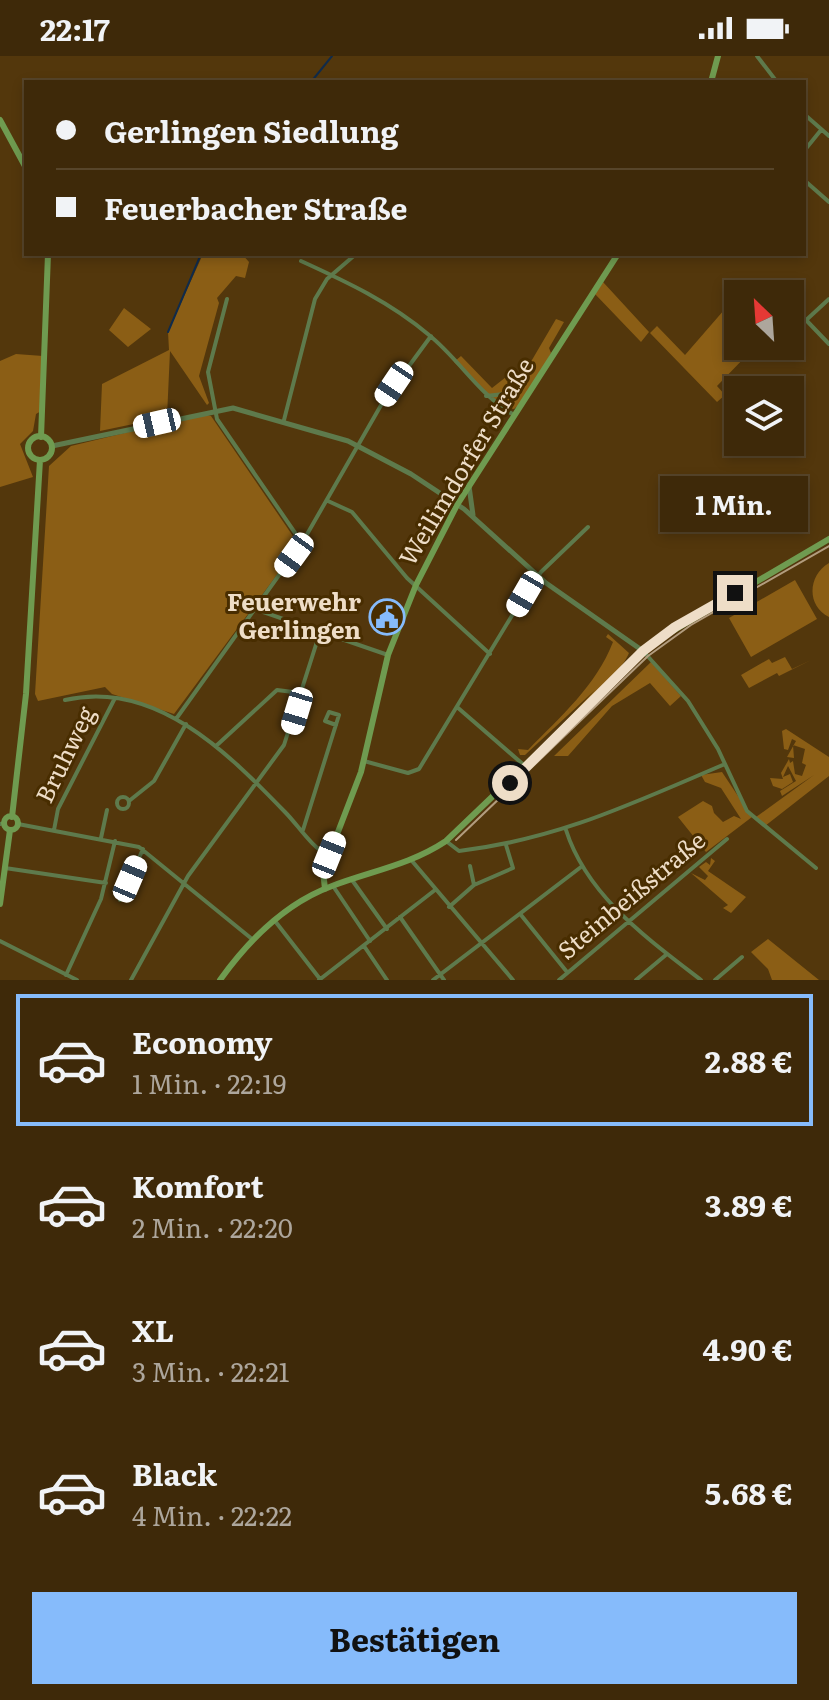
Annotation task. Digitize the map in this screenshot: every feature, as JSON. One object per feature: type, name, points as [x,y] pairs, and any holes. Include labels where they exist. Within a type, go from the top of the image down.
[{"type":"main road","points":[[712,80],[718,56]]},
{"type":"main road","points":[[0,120],[24,164]]},
{"type":"main road","points":[[41,437],[48,256]]},
{"type":"main road","name":"Weilimdorfer Straße","points":[[329,887],[323,871],[364,761],[388,655],[416,585],[457,505],[617,256]]},
{"type":"main road","points":[[41,437],[52,446],[49,456],[40,460],[33,457],[29,448],[32,441],[41,437]]},
{"type":"main road","points":[[0,904],[10,830],[18,824],[12,817],[26,694],[40,460]]},
{"type":"main road","points":[[220,980],[252,939],[329,887],[412,861],[446,841],[643,651],[675,627],[829,539]]},
{"type":"main road","points":[[10,830],[2,824],[12,817]]},
{"type":"street","points":[[757,56],[775,80]]},
{"type":"street","points":[[806,116],[825,133]]},
{"type":"street","points":[[806,149],[829,128]]},
{"type":"street","points":[[806,182],[829,202]]},
{"type":"street","points":[[284,420],[315,299],[331,275],[354,256]]},
{"type":"street","points":[[301,261],[386,303],[431,336],[486,396],[516,416]]},
{"type":"street","points":[[227,299],[208,372],[220,423],[302,543]]},
{"type":"street","points":[[829,299],[806,320],[829,344]]},
{"type":"street","points":[[176,719],[302,543],[394,384],[431,336]]},
{"type":"street","points":[[486,396],[504,394],[502,407]]},
{"type":"street","points":[[52,446],[233,408],[284,420],[357,446],[473,516],[538,576],[643,651],[688,701],[725,764],[747,811],[816,868]]},
{"type":"street","points":[[469,486],[473,516]]},
{"type":"street","points":[[328,501],[352,512],[416,585],[490,654]]},
{"type":"street","points":[[364,761],[414,772],[538,576],[588,527]]},
{"type":"street","points":[[254,609],[321,629],[388,655]]},
{"type":"street","points":[[131,980],[184,882],[286,742],[321,629]]},
{"type":"street","points":[[216,746],[277,690],[301,693]]},
{"type":"street","points":[[65,700],[93,695],[115,698],[186,724],[258,784],[329,855]]},
{"type":"street","name":"Bruhweg","points":[[54,830],[58,809],[115,698]]},
{"type":"street","points":[[457,707],[526,767]]},
{"type":"street","points":[[129,801],[154,781],[186,724]]},
{"type":"street","points":[[303,830],[336,725]]},
{"type":"street","points":[[446,841],[456,851],[506,845],[566,830],[725,764]]},
{"type":"street","points":[[101,838],[107,810]]},
{"type":"street","points":[[18,824],[101,838],[143,849],[252,939]]},
{"type":"street","points":[[566,830],[582,867],[627,923],[701,980]]},
{"type":"street","name":"Steinbeißstraße","points":[[559,980],[727,839]]},
{"type":"street","points":[[66,977],[94,917],[106,883],[115,841]]},
{"type":"street","points":[[449,907],[474,885],[513,868],[506,845]]},
{"type":"street","points":[[120,900],[143,849]]},
{"type":"street","points":[[412,861],[513,980]]},
{"type":"street","points":[[470,866],[474,885]]},
{"type":"street","points":[[433,980],[582,867]]},
{"type":"street","points":[[5,868],[106,883]]},
{"type":"street","points":[[352,880],[387,929]]},
{"type":"street","points":[[329,887],[370,941]]},
{"type":"street","points":[[275,921],[319,980],[435,890]]},
{"type":"street","points":[[521,915],[568,973]]},
{"type":"street","points":[[400,917],[444,980]]},
{"type":"street","points":[[0,941],[77,980]]},
{"type":"street","points":[[364,946],[387,980]]},
{"type":"street","points":[[636,980],[667,954]]},
{"type":"street","points":[[715,980],[742,957]]},
{"type":"shaded area","points":[[202,256],[244,256],[249,262],[245,278],[236,276],[217,298],[219,303],[199,376],[209,403],[207,405],[170,351],[167,417],[100,431],[102,384],[169,350],[168,332]]},
{"type":"shaded area","points":[[603,282],[649,332],[641,342],[595,294]]},
{"type":"shaded area","points":[[124,308],[151,329],[128,347],[109,330]]},
{"type":"shaded area","points":[[724,310],[724,360],[742,360],[717,386],[724,396],[717,402],[650,333],[657,326],[685,355]]},
{"type":"shaded area","points":[[556,319],[564,322],[549,348],[551,353],[528,397],[514,409],[502,407],[454,362],[461,356],[492,388],[506,377],[516,380],[522,377]]},
{"type":"shaded area","points":[[16,354],[43,356],[41,411],[36,414],[33,431],[20,444],[33,477],[0,487],[0,361]]},
{"type":"shaded area","points":[[203,414],[211,416],[299,545],[174,714],[112,694],[105,687],[38,701],[35,694],[49,466],[71,446]]},
{"type":"shaded area","points":[[829,563],[829,617],[816,606],[812,590],[817,575]]},
{"type":"shaded area","points":[[795,580],[817,619],[751,657],[729,618]]},
{"type":"shaded area","points":[[608,634],[629,653],[623,664],[535,754],[595,690],[525,755],[520,755],[518,749],[528,750],[587,687],[613,642],[606,637]]},
{"type":"shaded area","points":[[785,657],[792,669],[811,660],[779,676],[777,673],[749,688],[741,675],[769,659],[772,663]]},
{"type":"shaded area","points":[[651,662],[681,696],[670,706],[650,683],[612,706],[568,756],[554,756]]},
{"type":"shaded area","points":[[786,729],[829,757],[829,776],[765,826],[756,817],[814,775],[782,796],[780,791],[796,781],[788,766],[783,777],[790,774],[793,782],[782,789],[773,786],[770,778],[783,779],[781,773],[789,759],[790,763],[793,761],[795,774],[802,776],[806,765],[802,763],[805,749],[794,745],[796,741],[792,739],[788,750],[784,749],[782,731]]},
{"type":"shaded area","points":[[793,746],[794,758],[787,757]]},
{"type":"shaded area","points":[[722,772],[752,817],[706,852],[678,817],[703,801],[712,806],[723,822],[734,816],[741,819],[721,788],[705,782],[701,775]]},
{"type":"shaded area","points":[[711,858],[715,861],[708,871],[746,897],[731,913],[723,908],[728,905],[691,873],[705,880],[708,876],[699,867],[706,862],[710,865]]},
{"type":"shaded area","points":[[768,939],[819,980],[772,980],[768,969],[751,952]]},
{"type":"waterway","points":[[313,80],[332,56]]},
{"type":"waterway","points":[[168,332],[200,256]]},
{"type":"tram line","points":[[456,840],[648,656],[691,625],[829,546]]},
{"type":"place","name":"Feuerwehr Gerlingen","points":[[387,617]]},
{"type":"route","points":[[510,783],[643,651],[675,627],[735,593]]}]
